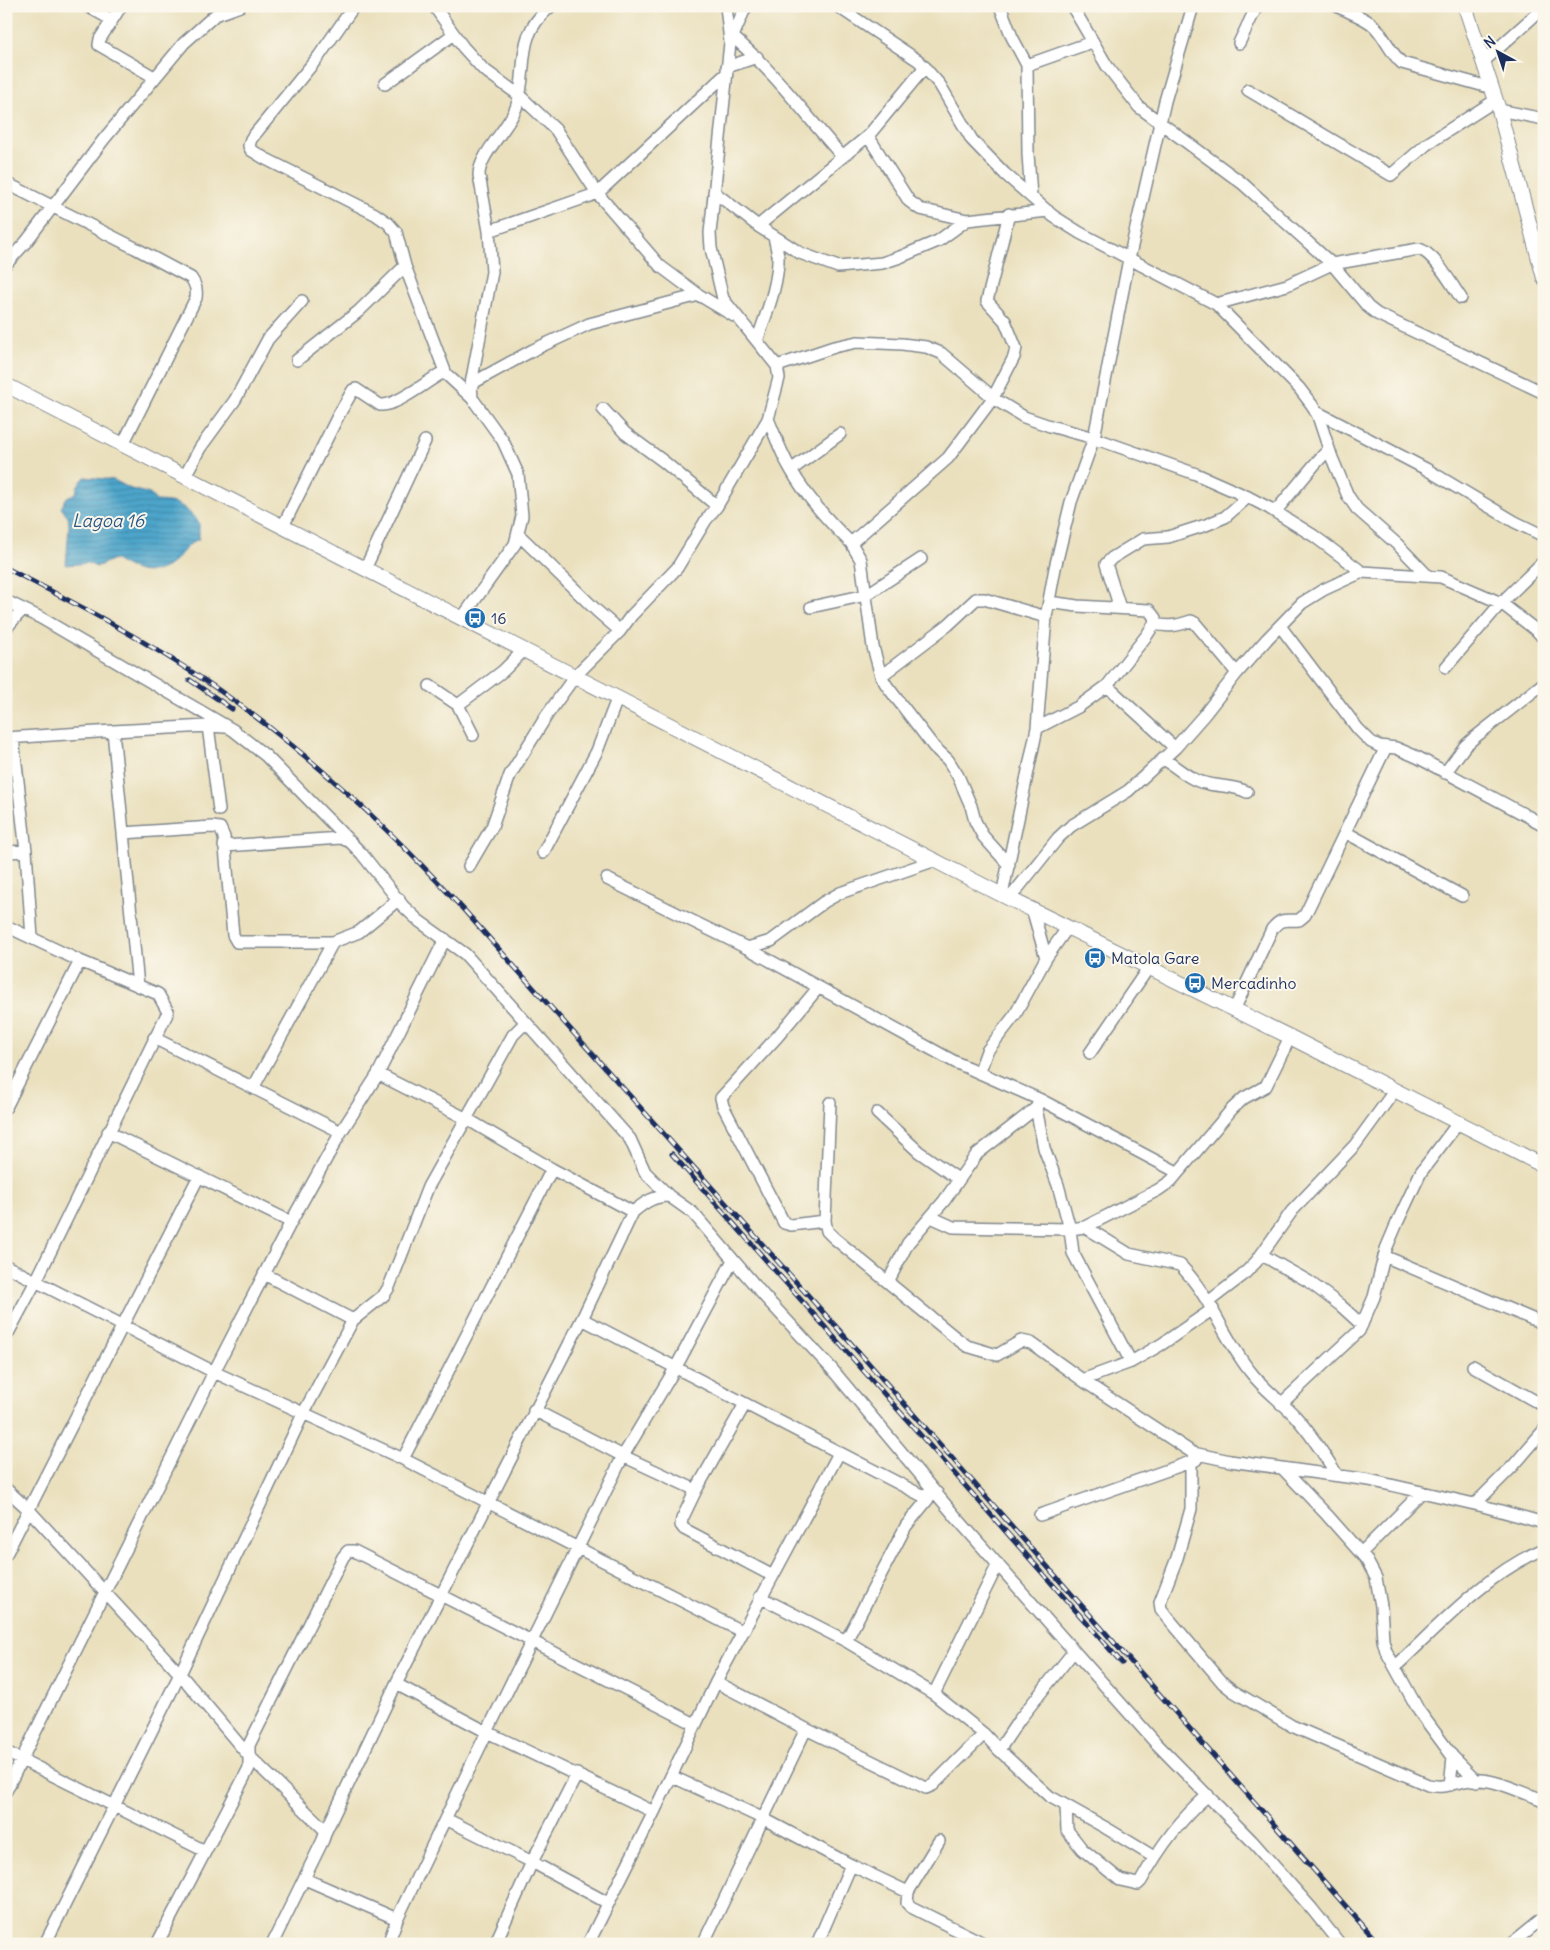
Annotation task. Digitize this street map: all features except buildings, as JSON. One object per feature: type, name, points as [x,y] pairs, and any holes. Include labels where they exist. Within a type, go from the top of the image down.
[{"type":"street","points":[[87,6],[112,20]]},
{"type":"street","points":[[121,6],[100,38],[99,45],[154,77]]},
{"type":"street","points":[[6,264],[26,242],[104,139],[184,43],[215,15],[240,6]]},
{"type":"street","points":[[354,6],[323,50],[251,139],[249,146],[264,158],[366,210],[388,223],[396,232],[405,266],[446,374],[472,398],[503,441],[518,474],[522,516],[516,544],[462,618]]},
{"type":"street","points":[[434,6],[483,69],[519,96],[556,130],[597,193],[660,266],[699,295],[738,318]]},
{"type":"street","points":[[472,398],[471,384],[492,272],[489,231],[479,166],[516,109],[524,49],[529,32],[535,21],[551,6]]},
{"type":"street","points":[[726,6],[732,40],[756,57],[842,156]]},
{"type":"street","points":[[469,866],[492,827],[510,775],[543,722],[576,676],[677,568],[706,520],[717,506],[768,419],[779,378],[776,366],[723,298],[711,248],[710,233],[727,71],[732,40],[746,6]]},
{"type":"street","points":[[837,6],[925,67],[940,85],[972,140],[1048,211],[1080,233],[1216,304],[1299,388],[1315,411],[1348,496],[1356,509],[1398,545],[1428,576]]},
{"type":"street","points":[[1000,6],[1012,37],[1027,65],[1028,154],[1031,196]]},
{"type":"street","points":[[1072,6],[1107,66],[1139,107],[1242,183],[1332,264],[1368,307],[1377,314],[1544,394]]},
{"type":"street","points":[[1006,896],[1009,864],[1037,728],[1046,617],[1049,602],[1071,502],[1094,438],[1160,122],[1172,74],[1194,6]]},
{"type":"street","points":[[1239,44],[1257,6]]},
{"type":"street","points":[[1337,6],[1372,24],[1396,58],[1402,63],[1544,119]]},
{"type":"street","points":[[1465,6],[1496,99],[1539,244],[1544,278]]},
{"type":"street","points":[[1484,61],[1544,8]]},
{"type":"street","points":[[385,84],[454,34]]},
{"type":"street","points":[[1027,65],[1092,42]]},
{"type":"street","points":[[489,231],[597,193],[609,184],[727,71],[756,57]]},
{"type":"street","points":[[758,226],[868,136],[925,67]]},
{"type":"street","points":[[1248,90],[1391,175],[1427,144],[1496,99]]},
{"type":"street","points":[[868,136],[909,200],[920,209],[968,220],[1048,211]]},
{"type":"street","points":[[6,183],[192,278],[196,286],[196,298],[123,444]]},
{"type":"street","points":[[714,192],[758,226],[800,253],[838,267],[882,263],[900,257],[938,241],[968,220]]},
{"type":"street","points":[[851,543],[948,458],[993,398],[1014,357],[1016,348],[1005,321],[987,301],[1009,214]]},
{"type":"street","points":[[757,341],[774,286],[778,256],[774,236]]},
{"type":"street","points":[[1216,304],[1286,285],[1332,264],[1419,249],[1425,251],[1432,258],[1462,298]]},
{"type":"street","points":[[297,360],[359,310],[405,266]]},
{"type":"street","points":[[471,384],[533,350],[589,324],[699,295]]},
{"type":"street","points":[[185,476],[200,448],[235,400],[268,339],[302,301]]},
{"type":"street","points":[[776,366],[834,347],[857,342],[926,347],[941,353],[993,398],[1024,417],[1094,438],[1196,474],[1248,497],[1314,536],[1362,572]]},
{"type":"street","points":[[284,526],[338,416],[353,390],[356,389],[384,406],[440,374],[446,374]]},
{"type":"street","points":[[6,385],[618,699],[1544,1166]]},
{"type":"street","points":[[603,409],[625,433],[717,506]]},
{"type":"street","points":[[1315,411],[1426,469],[1515,522],[1544,536]]},
{"type":"street","points":[[768,419],[790,470],[818,509],[851,543],[861,560],[872,639],[881,676],[934,747],[948,760],[958,776],[971,806],[975,822],[983,836],[1009,864]]},
{"type":"street","points":[[790,470],[840,434]]},
{"type":"street","points":[[365,569],[425,441]]},
{"type":"street","points":[[1275,512],[1329,449]]},
{"type":"street","points":[[1120,608],[1106,564],[1112,558],[1143,539],[1168,537],[1225,517],[1248,497]]},
{"type":"street","points":[[518,534],[620,631]]},
{"type":"street","points":[[811,607],[866,594],[920,559]]},
{"type":"street","points":[[1446,667],[1501,603],[1544,560]]},
{"type":"street","points":[[1006,896],[1070,826],[1128,791],[1175,748],[1237,673],[1280,626],[1302,603],[1323,590],[1362,572],[1441,577],[1501,603],[1537,631],[1544,639]]},
{"type":"street","points":[[881,676],[948,625],[976,599],[984,599],[1046,617]]},
{"type":"street","points":[[6,601],[122,665],[226,728]]},
{"type":"street","points":[[1037,728],[1078,707],[1107,686],[1137,650],[1154,624],[1155,618],[1149,610],[1077,606],[1049,602]]},
{"type":"street","points":[[6,628],[23,609]]},
{"type":"street","points":[[1154,624],[1176,627],[1191,621],[1195,622],[1237,673]]},
{"type":"street","points":[[1280,626],[1358,729],[1370,742],[1403,751],[1544,824]]},
{"type":"street","points":[[458,704],[503,671],[524,650]]},
{"type":"street","points":[[1445,773],[1470,742],[1544,683]]},
{"type":"street","points":[[430,686],[458,704],[473,735]]},
{"type":"street","points":[[1107,686],[1175,748]]},
{"type":"street","points":[[543,853],[597,751],[618,699]]},
{"type":"street","points":[[208,726],[219,810]]},
{"type":"street","points":[[32,938],[26,851],[10,738],[208,726],[233,730],[266,756],[295,784],[348,842],[362,854],[399,898],[403,906],[419,922],[465,954],[630,1139],[645,1172],[669,1196],[693,1212],[733,1260],[831,1368],[928,1496]]},
{"type":"street","points":[[113,731],[138,986]]},
{"type":"street","points":[[1234,1010],[1272,929],[1278,922],[1285,919],[1299,920],[1305,915],[1386,747]]},
{"type":"street","points":[[1164,758],[1202,783],[1237,787],[1247,792]]},
{"type":"street","points":[[123,833],[220,828],[224,837],[233,935],[237,942],[332,942],[358,932],[399,898]]},
{"type":"street","points":[[1345,832],[1462,896]]},
{"type":"street","points":[[224,846],[341,838],[348,842]]},
{"type":"street","points":[[6,852],[26,851]]},
{"type":"street","points":[[746,948],[771,941],[824,902],[840,893],[936,860]]},
{"type":"street","points":[[607,879],[746,948],[955,1062],[1177,1172]]},
{"type":"street","points":[[1032,908],[1046,958]]},
{"type":"street","points":[[6,926],[80,961],[158,994],[168,1012],[36,1281],[6,1337]]},
{"type":"street","points":[[979,1073],[987,1052],[1015,1015],[1046,958],[1068,927]]},
{"type":"street","points":[[6,1791],[264,1274],[341,1132],[378,1074],[445,939]]},
{"type":"street","points":[[253,1088],[332,942]]},
{"type":"street","points":[[6,1107],[80,961]]},
{"type":"street","points":[[1090,1053],[1149,967]]},
{"type":"street","points":[[818,988],[777,1037],[721,1098],[723,1106],[784,1222],[791,1225],[825,1221]]},
{"type":"street","points":[[45,1944],[180,1674],[303,1414],[353,1320],[384,1295],[389,1288],[428,1187],[513,1035],[526,1022]]},
{"type":"street","points":[[931,1217],[952,1227],[1070,1229],[1085,1227],[1158,1190],[1171,1180],[1232,1109],[1244,1098],[1266,1086],[1290,1037]]},
{"type":"street","points":[[154,1038],[341,1132]]},
{"type":"street","points":[[378,1074],[467,1119],[633,1212]]},
{"type":"street","points":[[1082,1380],[1131,1362],[1162,1344],[1210,1306],[1262,1255],[1292,1211],[1355,1145],[1395,1090]]},
{"type":"street","points":[[830,1103],[825,1221],[828,1231],[834,1238],[967,1346],[997,1355],[1017,1343],[1025,1341],[1031,1343],[1082,1380],[1193,1453],[1230,1461],[1337,1474],[1475,1504],[1544,1523]]},
{"type":"street","points":[[888,1282],[908,1243],[931,1217],[977,1154],[1038,1104]]},
{"type":"street","points":[[1038,1104],[1044,1148],[1058,1185],[1070,1229],[1073,1252],[1131,1362]]},
{"type":"street","points":[[877,1114],[919,1152],[958,1178]]},
{"type":"street","points":[[1281,1404],[1345,1345],[1362,1325],[1374,1297],[1384,1256],[1421,1172],[1458,1123]]},
{"type":"street","points":[[108,1132],[291,1222]]},
{"type":"street","points":[[403,1459],[552,1168]]},
{"type":"street","points":[[6,1554],[199,1176]]},
{"type":"street","points":[[272,1944],[305,1879],[396,1684],[442,1596],[487,1502],[582,1319],[633,1212],[644,1202],[657,1196],[669,1196]]},
{"type":"street","points":[[1085,1227],[1129,1254],[1180,1265],[1210,1306],[1244,1364],[1266,1390],[1294,1414],[1310,1432],[1337,1474]]},
{"type":"street","points":[[1262,1255],[1308,1281],[1340,1305],[1362,1325]]},
{"type":"street","points":[[1384,1256],[1544,1324]]},
{"type":"street","points":[[388,1944],[397,1919],[487,1732],[623,1456],[676,1367],[733,1260]]},
{"type":"street","points":[[6,1266],[214,1372],[403,1459],[743,1632]]},
{"type":"street","points":[[264,1274],[353,1320]]},
{"type":"street","points":[[582,1319],[839,1453],[928,1496],[955,1516],[1155,1742],[1252,1841],[1340,1944]]},
{"type":"street","points":[[1473,1366],[1544,1406]]},
{"type":"street","points":[[745,1404],[696,1490],[682,1519],[682,1527],[773,1576]]},
{"type":"street","points":[[534,1410],[623,1456],[696,1490]]},
{"type":"street","points":[[1475,1504],[1514,1465],[1544,1430]]},
{"type":"street","points":[[588,1944],[716,1682],[839,1453]]},
{"type":"street","points":[[1040,1515],[1207,1456]]},
{"type":"street","points":[[1191,1462],[1191,1509],[1177,1558],[1160,1602],[1161,1608],[1169,1619],[1223,1683],[1233,1691],[1292,1726],[1428,1785],[1441,1788],[1470,1780],[1477,1780],[1492,1782],[1544,1800]]},
{"type":"street","points":[[1282,1468],[1361,1553],[1376,1578],[1386,1651],[1419,1711],[1453,1757],[1477,1780]]},
{"type":"street","points":[[6,1489],[28,1509],[180,1674],[248,1755],[326,1831]]},
{"type":"street","points":[[1361,1553],[1422,1492]]},
{"type":"street","points":[[846,1642],[906,1526],[928,1496]]},
{"type":"street","points":[[1395,1667],[1462,1605],[1497,1576],[1533,1553],[1544,1549]]},
{"type":"street","points":[[158,1944],[249,1768],[249,1745],[343,1557],[348,1551],[354,1551],[696,1724]]},
{"type":"street","points":[[934,1694],[998,1564]]},
{"type":"street","points":[[760,1598],[846,1642],[934,1694],[984,1734],[1049,1796],[1154,1857]]},
{"type":"street","points":[[999,1750],[1074,1651]]},
{"type":"street","points":[[716,1682],[806,1730],[926,1788],[933,1785],[984,1734]]},
{"type":"street","points":[[396,1684],[487,1732],[654,1812]]},
{"type":"street","points":[[703,1944],[806,1730]]},
{"type":"street","points":[[6,1752],[205,1850]]},
{"type":"street","points":[[1450,1785],[1453,1757]]},
{"type":"street","points":[[495,1944],[532,1862],[577,1774]]},
{"type":"street","points":[[671,1776],[764,1819],[851,1865],[908,1892]]},
{"type":"street","points":[[1066,1806],[1067,1830],[1082,1849],[1120,1880],[1138,1884],[1170,1834],[1190,1811],[1208,1796]]},
{"type":"street","points":[[446,1819],[608,1903]]},
{"type":"street","points":[[939,1841],[908,1892],[908,1906],[985,1944]]},
{"type":"street","points":[[818,1944],[851,1865]]},
{"type":"street","points":[[305,1879],[397,1919]]},
{"type":"street","points":[[1511,1944],[1544,1917]]},
{"type":"water","name":"Lagoa 16","points":[[85,477],[114,480],[131,489],[150,494],[156,501],[171,502],[180,506],[199,522],[199,539],[188,546],[172,563],[158,571],[143,572],[121,564],[114,559],[96,567],[88,563],[66,565],[69,526],[68,516],[61,508],[67,497],[76,493],[78,485]]},
{"type":"railway","points":[[6,568],[111,624],[213,686],[247,710],[313,763],[405,848],[463,909],[864,1358],[1379,1944]]},
{"type":"railway","points":[[190,680],[232,709]]},
{"type":"railway","points":[[672,1154],[1122,1663]]},
{"type":"place","name":"16","points":[[475,618]]},
{"type":"place","name":"Matola Gare","points":[[1095,958]]},
{"type":"place","name":"Mercadinho","points":[[1195,983]]}]
